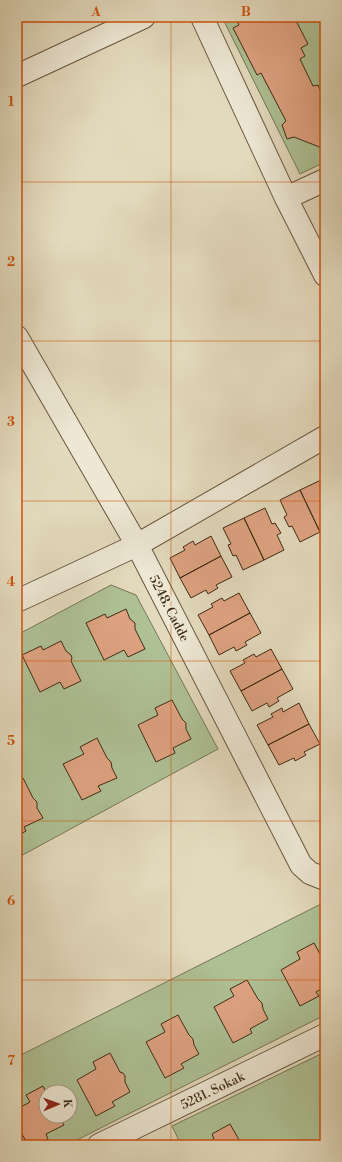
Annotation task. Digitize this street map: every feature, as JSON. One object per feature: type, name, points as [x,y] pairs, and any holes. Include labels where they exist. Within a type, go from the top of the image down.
[{"type":"street","points":[[17,76],[144,17]]},
{"type":"street","points":[[202,17],[286,198],[325,275]]},
{"type":"street","points":[[286,198],[325,180]]},
{"type":"street","name":"5248. Cadde","points":[[17,337],[137,545],[301,865],[310,873],[322,879]]},
{"type":"street","points":[[17,601],[137,545],[325,437]]},
{"type":"street","name":"5281. Sokak","points":[[99,1145],[325,1035]]},
{"type":"green space","points":[[222,17],[325,17],[325,162],[300,174]]},
{"type":"green space","points":[[111,585],[136,595],[218,749],[17,858],[17,635]]},
{"type":"green space","points":[[325,902],[325,1015],[67,1145],[17,1145],[17,1057]]},
{"type":"green space","points":[[325,1052],[325,1145],[181,1145],[172,1126]]},
{"type":"building","points":[[235,17],[294,17],[308,44],[301,48],[305,56],[300,59],[313,86],[318,85],[323,97],[325,98],[325,148],[294,137],[287,139],[282,125],[286,121],[261,73],[257,75],[233,28],[239,25]]},
{"type":"building","points":[[321,480],[325,489],[325,530],[320,532],[300,490]]},
{"type":"building","points":[[300,490],[320,532],[300,542],[292,526],[289,527],[284,517],[287,515],[280,500]]},
{"type":"building","points":[[265,508],[272,524],[275,523],[281,533],[277,535],[284,550],[264,560],[244,518]]},
{"type":"building","points":[[244,518],[264,560],[243,570],[236,555],[233,556],[228,545],[231,544],[223,528]]},
{"type":"building","points":[[211,536],[221,556],[180,578],[170,558],[185,550],[183,547],[193,541],[195,545]]},
{"type":"building","points":[[221,556],[232,577],[216,585],[218,588],[208,594],[206,590],[191,598],[180,578]]},
{"type":"building","points":[[239,593],[250,613],[209,635],[198,615],[213,607],[211,604],[222,598],[224,601]]},
{"type":"building","points":[[126,609],[130,619],[135,623],[135,629],[145,649],[128,657],[124,650],[104,660],[86,623],[105,614],[107,618]]},
{"type":"building","points":[[250,613],[261,633],[245,642],[247,645],[236,651],[234,647],[219,655],[209,635]]},
{"type":"building","points":[[61,641],[66,651],[71,655],[71,661],[81,681],[64,689],[60,682],[40,692],[22,655],[41,646],[43,650]]},
{"type":"building","points":[[271,649],[282,669],[241,691],[230,671],[245,663],[243,660],[254,654],[256,657]]},
{"type":"building","points":[[282,669],[293,689],[277,698],[279,701],[269,707],[267,703],[252,711],[241,691]]},
{"type":"building","points":[[172,700],[182,719],[186,723],[186,729],[191,739],[173,748],[175,753],[156,762],[138,725],[158,715],[155,708]]},
{"type":"building","points":[[299,703],[309,724],[268,745],[257,725],[273,717],[271,714],[282,708],[283,712]]},
{"type":"building","points":[[309,724],[320,744],[304,752],[306,755],[295,761],[294,758],[279,765],[268,745]]},
{"type":"building","points":[[97,738],[107,758],[111,762],[117,778],[98,786],[101,791],[82,800],[63,764],[84,754],[80,747]]},
{"type":"building","points":[[23,778],[33,798],[37,802],[37,808],[43,818],[24,827],[26,831],[17,836],[17,781]]},
{"type":"building","points":[[325,821],[325,837],[320,836]]},
{"type":"building","points":[[314,943],[325,963],[325,987],[316,992],[319,996],[300,1006],[281,970],[300,959],[297,952]]},
{"type":"building","points":[[247,980],[262,1003],[268,1019],[250,1029],[252,1033],[233,1043],[214,1007],[234,996],[230,989]]},
{"type":"building","points":[[178,1015],[189,1035],[193,1039],[194,1045],[199,1054],[181,1064],[184,1068],[165,1078],[146,1042],[165,1032],[161,1024]]},
{"type":"building","points":[[110,1053],[120,1072],[125,1076],[125,1082],[130,1092],[112,1102],[115,1106],[96,1116],[77,1080],[96,1069],[93,1062]]},
{"type":"building","points":[[38,1089],[38,1124],[64,1125],[46,1134],[48,1139],[36,1145],[28,1145],[17,1125],[17,1109],[30,1102],[26,1095]]},
{"type":"building","points":[[230,1124],[242,1145],[202,1145],[214,1139],[212,1134]]}]
